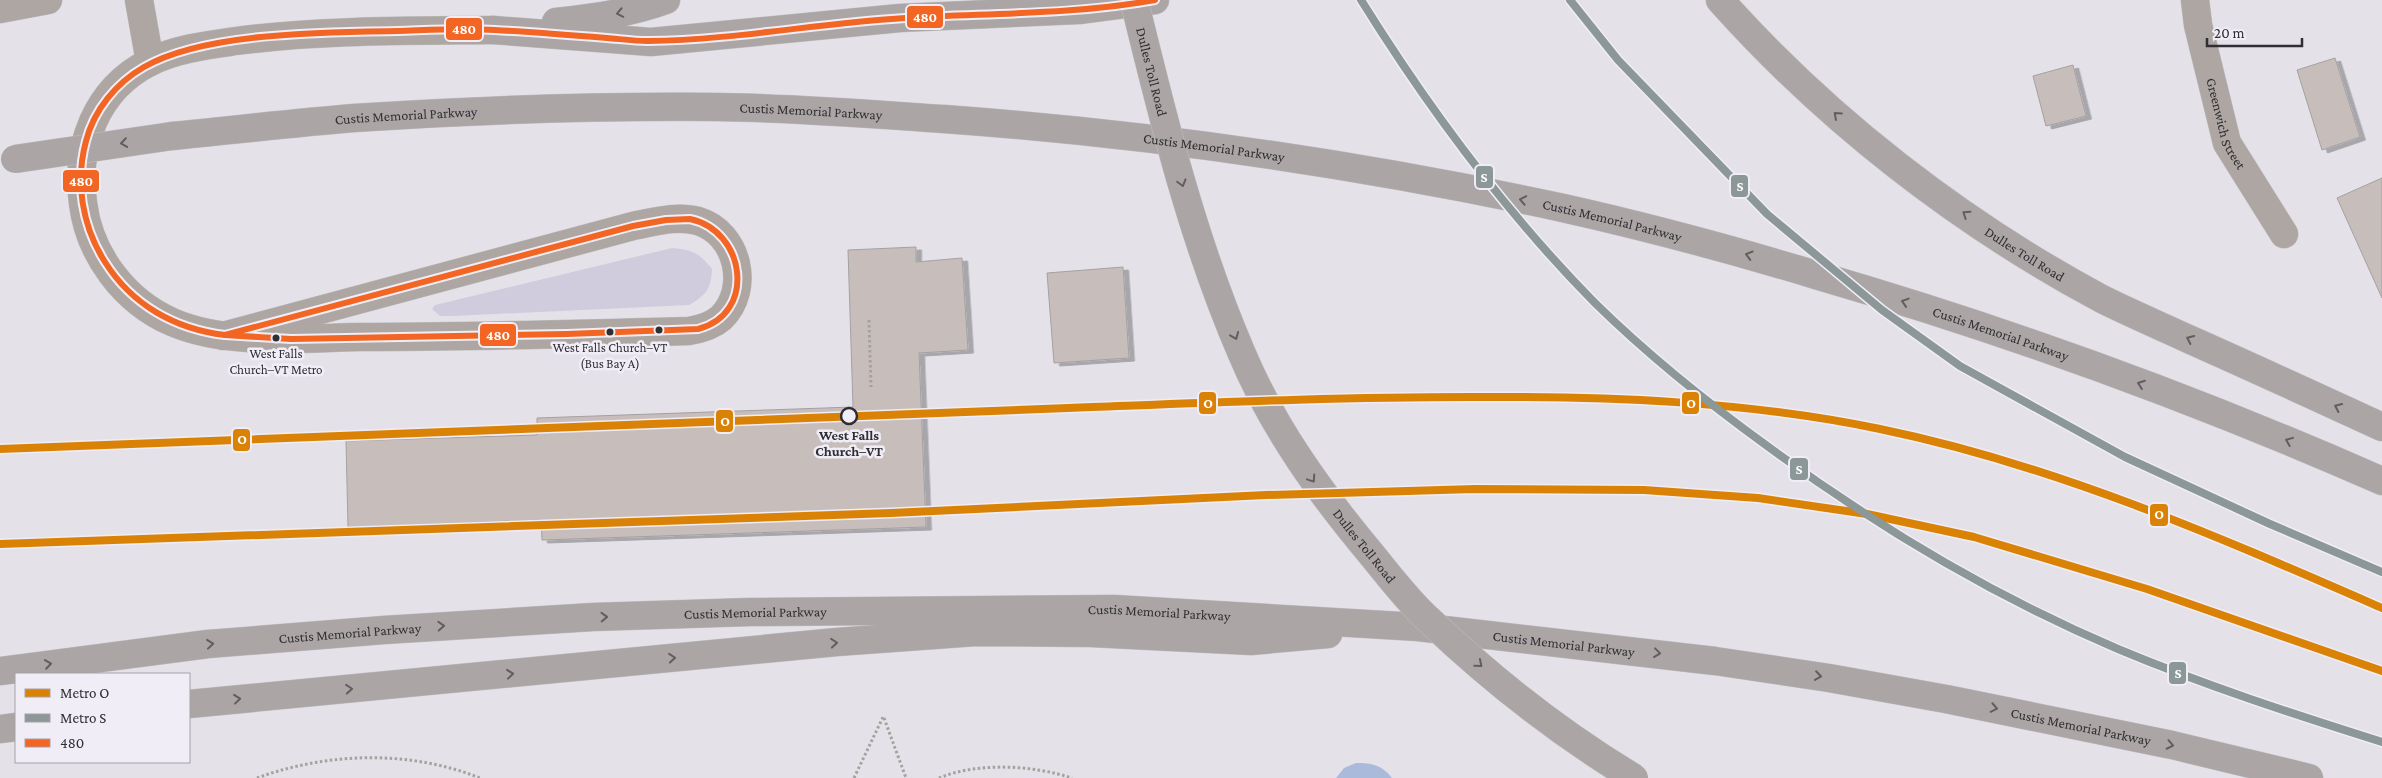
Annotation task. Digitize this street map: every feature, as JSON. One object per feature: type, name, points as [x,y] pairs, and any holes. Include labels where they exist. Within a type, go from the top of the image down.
[{"type":"highway","points":[[493,30],[600,17],[645,8],[666,0]]},
{"type":"highway","name":"Dulles Toll Road","points":[[1134,0],[1176,160],[1218,295],[1246,364],[1289,444],[1352,532],[1427,619],[1522,700],[1634,778]]},
{"type":"highway","points":[[493,30],[651,42],[900,18],[1079,10],[1155,0]]},
{"type":"highway","name":"Dulles Toll Road","points":[[1720,0],[1769,53],[1856,132],[1902,169],[2001,238],[2103,299],[2382,427]]},
{"type":"highway","name":"Custis Memorial Parkway","points":[[8,160],[172,136],[352,118],[539,109],[722,107],[846,112],[1019,125],[1271,154],[1420,179],[1568,209],[1733,250],[1888,296],[2044,348],[2178,397],[2310,449],[2382,482]]},
{"type":"highway","name":"Custis Memorial Parkway","points":[[0,671],[208,644],[384,630],[593,617],[750,612],[1114,609],[1418,627],[1604,646],[1829,678],[1946,699],[2172,745],[2308,778]]},
{"type":"highway","points":[[190,704],[808,645],[976,632],[1100,634],[1251,641],[1418,627]]},
{"type":"highway","points":[[0,729],[15,727]]},
{"type":"street","points":[[0,8],[48,0]]},
{"type":"street","points":[[139,0],[150,62]]},
{"type":"street","name":"Greenwich Street","points":[[2195,0],[2200,34],[2227,143],[2284,234]]},
{"type":"street","points":[[223,336],[614,231],[678,218],[697,220],[713,227],[726,238],[734,255],[738,271],[737,290],[731,306],[720,319],[707,327],[689,332],[445,337],[295,338],[223,336],[171,321],[128,292],[111,273],[96,250],[86,226],[81,180],[82,156],[88,133],[99,108],[112,90],[150,62],[176,53],[215,44],[269,37],[325,32],[493,30]]},
{"type":"path","points":[[869,320],[871,388]]},
{"type":"path","points":[[854,778],[884,717],[906,778]]},
{"type":"path","points":[[257,778],[300,766],[362,758],[399,759],[436,764],[480,778]]},
{"type":"path","points":[[939,778],[948,774],[1017,766],[1050,771],[1072,778]]},
{"type":"shaded area","points":[[672,248],[695,253],[712,269],[709,287],[700,298],[689,305],[453,316],[440,316],[432,309],[435,305]]},
{"type":"water","points":[[1356,763],[1376,766],[1384,770],[1392,778],[1336,778],[1344,768]]},
{"type":"building","points":[[2335,58],[2360,137],[2322,150],[2297,70]]},
{"type":"building","points":[[2073,65],[2086,116],[2046,126],[2033,76]]},
{"type":"building","points":[[2382,178],[2382,298],[2337,198]]},
{"type":"building","points":[[916,247],[916,262],[962,258],[968,350],[919,353],[926,527],[542,540],[541,520],[348,527],[346,441],[537,435],[537,418],[853,407],[848,250]]},
{"type":"building","points":[[1123,267],[1129,358],[1054,363],[1047,273]]},
{"type":"metro line","name":"S","points":[[1361,0],[1441,120],[1530,233],[1595,303],[1658,361],[1770,448],[1895,533],[1938,559],[2072,629],[2216,687],[2382,742]]},
{"type":"metro line","name":"S","points":[[1570,0],[1618,60],[1767,214],[1882,310],[1960,366],[2125,457],[2270,524],[2382,572]]},
{"type":"metro line","name":"O","points":[[0,449],[1319,399],[1520,397],[1675,402],[1778,412],[1880,429],[1945,444],[2009,462],[2136,505],[2382,608]]},
{"type":"metro line","name":"O","points":[[0,544],[891,513],[1266,495],[1475,489],[1644,490],[1758,498],[1867,514],[1974,537],[2147,589],[2382,671]]},
{"type":"transit line","name":"480","points":[[225,335],[207,332],[172,321],[156,312],[128,291],[105,262],[97,248],[86,219],[81,188],[81,172],[86,141],[94,119],[100,108],[124,81],[144,67],[169,55],[232,40],[337,32],[471,29],[638,41],[680,40],[744,35],[873,20],[1062,11],[1155,0]]},
{"type":"transit line","name":"480","points":[[690,219],[709,227],[723,239],[733,255],[737,273],[736,291],[730,307],[717,320],[698,329],[567,334],[291,339],[225,335],[633,226],[666,220],[690,219]]},
{"type":"place","name":"West Falls Church–VT (Bus Bay A)","points":[[610,332]]},
{"type":"place","name":"West Falls Church–VT Metro","points":[[276,338]]},
{"type":"place","name":"West Falls Church–VT","points":[[849,416]]}]
